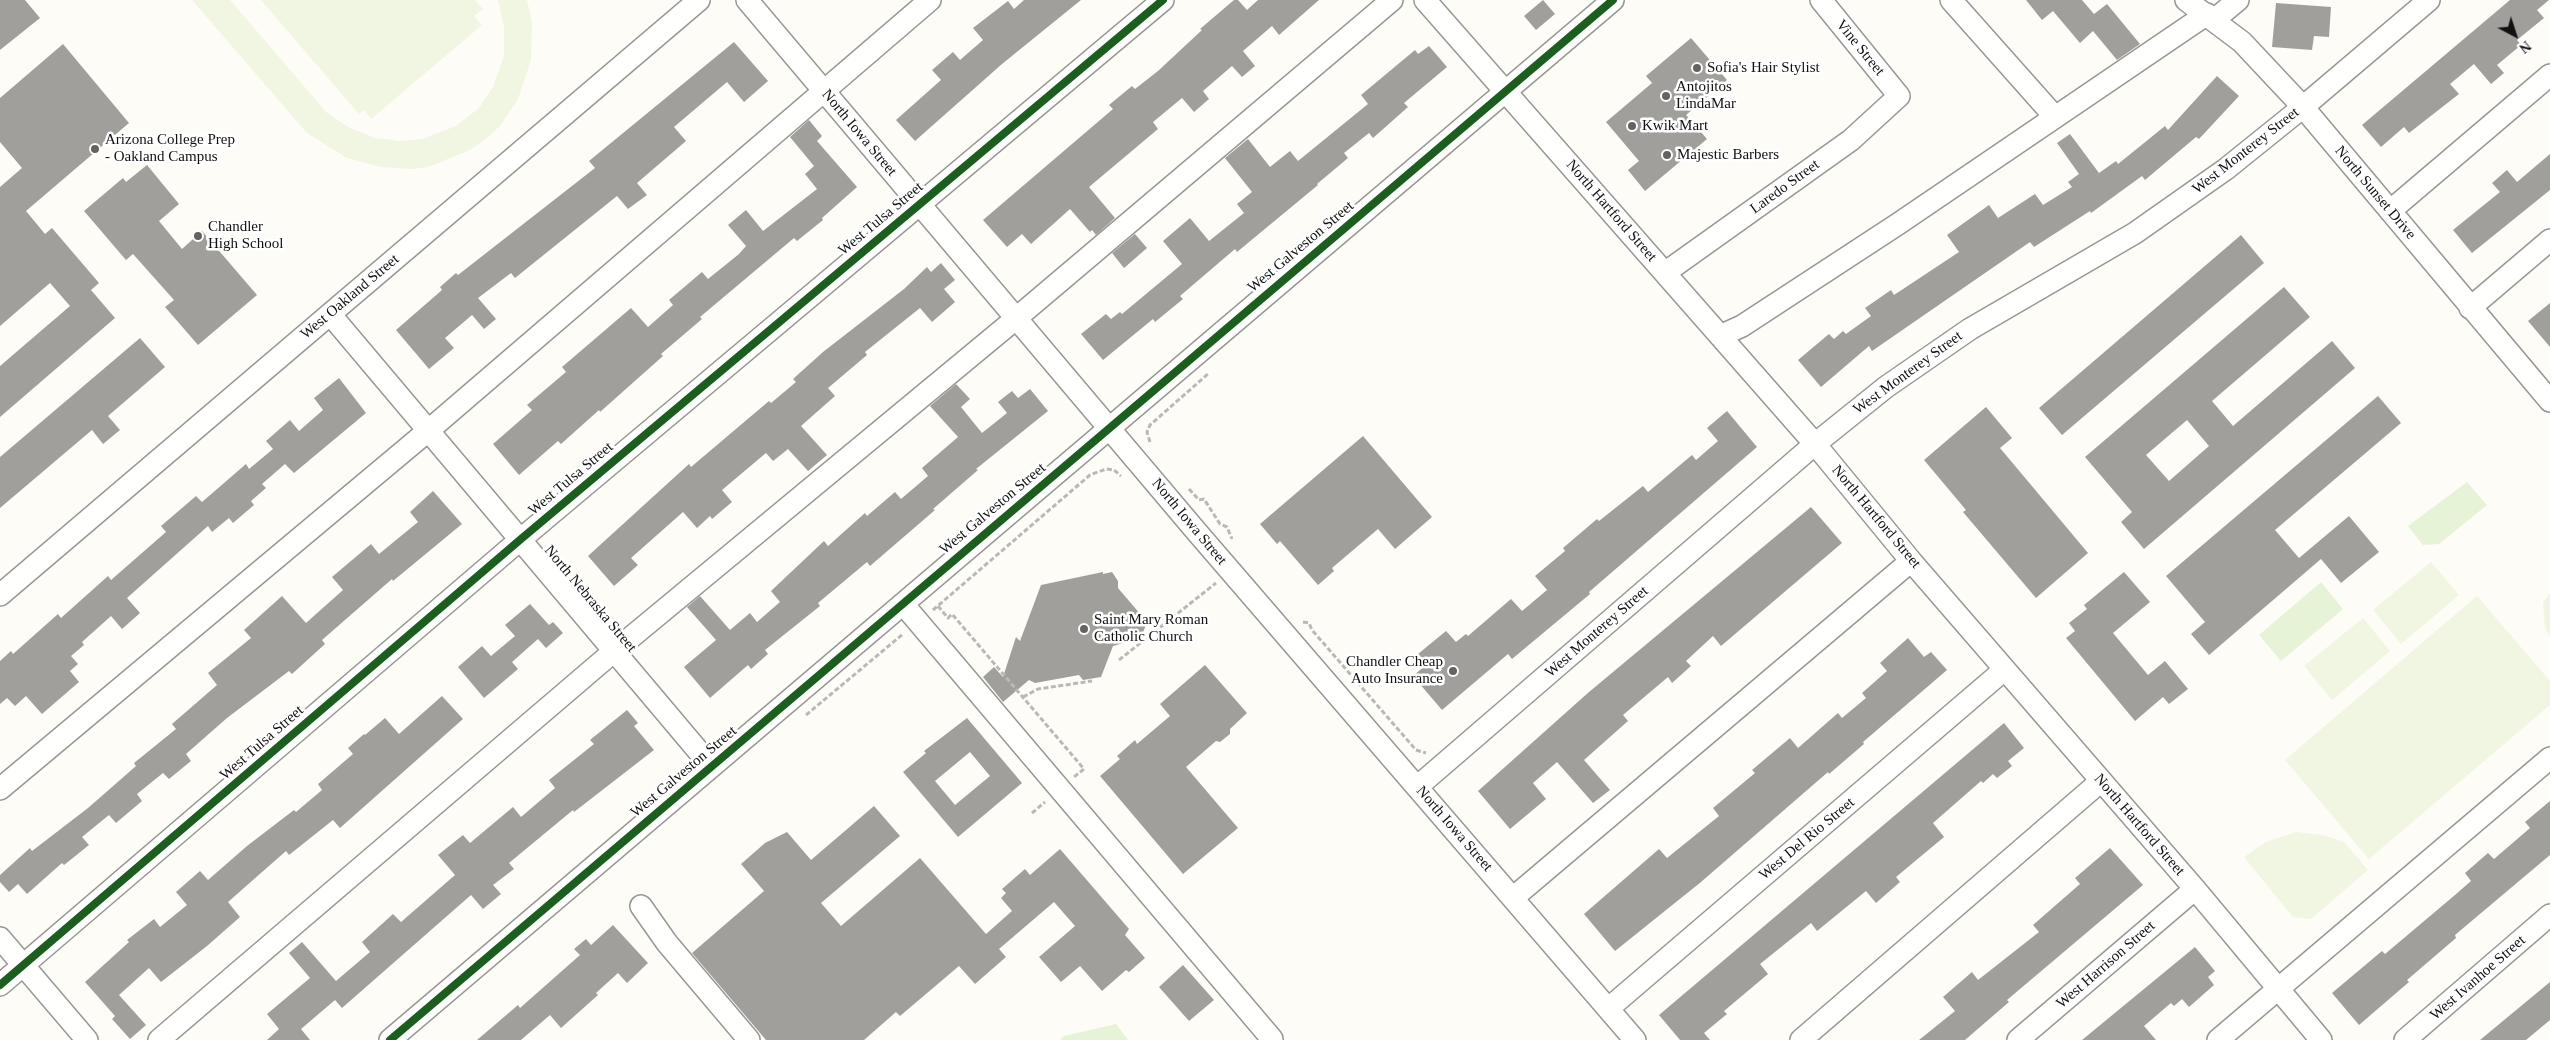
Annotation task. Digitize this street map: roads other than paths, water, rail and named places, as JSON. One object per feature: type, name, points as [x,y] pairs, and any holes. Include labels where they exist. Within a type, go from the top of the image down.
[{"type":"street","name":"West Oakland Street","points":[[0,595],[699,0]]},
{"type":"street","name":"North Iowa Street","points":[[748,0],[1110,428],[1221,581],[1418,787],[1635,1040]]},
{"type":"street","points":[[0,788],[429,430],[930,0]]},
{"type":"street","name":"West Tulsa Street","points":[[0,985],[522,539],[1163,0]]},
{"type":"street","points":[[158,1040],[615,651],[1017,317],[1392,0]]},
{"type":"street","name":"North Hartford Street","points":[[1425,0],[1666,272],[1815,444],[2004,670],[2194,889],[2321,1040]]},
{"type":"street","name":"West Galveston Street","points":[[390,1040],[1613,0]]},
{"type":"street","name":"Vine Street","points":[[1821,0],[1899,96]]},
{"type":"street","points":[[1951,0],[2023,84],[2055,117]]},
{"type":"street","name":"North Sunset Drive","points":[[2186,0],[2242,42],[2303,107],[2550,401]]},
{"type":"street","points":[[1720,336],[1742,326],[1898,224],[2055,117],[2238,0]]},
{"type":"street","name":"West Monterey Street","points":[[1418,787],[1815,444],[1886,387],[1970,329],[2135,233],[2226,169],[2303,107],[2429,0]]},
{"type":"street","points":[[2390,211],[2550,75]]},
{"type":"street","name":"Laredo Street","points":[[1666,272],[1851,140],[1899,96]]},
{"type":"street","points":[[2470,308],[2550,240]]},
{"type":"street","name":"North Nebraska Street","points":[[330,314],[522,539],[711,766]]},
{"type":"street","points":[[1514,897],[1912,561]]},
{"type":"street","points":[[903,604],[1272,1039]]},
{"type":"street","name":"West Del Rio Street","points":[[1609,1008],[2004,670]]},
{"type":"street","points":[[2218,1040],[2550,758]]},
{"type":"street","points":[[1801,1040],[2101,781]]},
{"type":"street","name":"West Harrison Street","points":[[2018,1040],[2194,889]]},
{"type":"street","points":[[641,906],[667,943],[749,1040]]},
{"type":"street","name":"West Ivanhoe Street","points":[[2405,1040],[2550,915]]},
{"type":"street","points":[[0,938],[87,1040]]},
{"type":"place","name":"Sofia's Hair Stylist","points":[[1697,68]]},
{"type":"place","name":"Antojitos LindaMar","points":[[1666,96]]},
{"type":"place","name":"Kwik Mart","points":[[1632,126]]},
{"type":"place","name":"Arizona College Prep - Oakland Campus","points":[[95,149]]},
{"type":"place","name":"Majestic Barbers","points":[[1667,155]]},
{"type":"place","name":"Chandler High School","points":[[198,236]]},
{"type":"place","name":"Saint Mary Roman Catholic Church","points":[[1084,629]]},
{"type":"place","name":"Chandler Cheap Auto Insurance","points":[[1453,671]]}]
